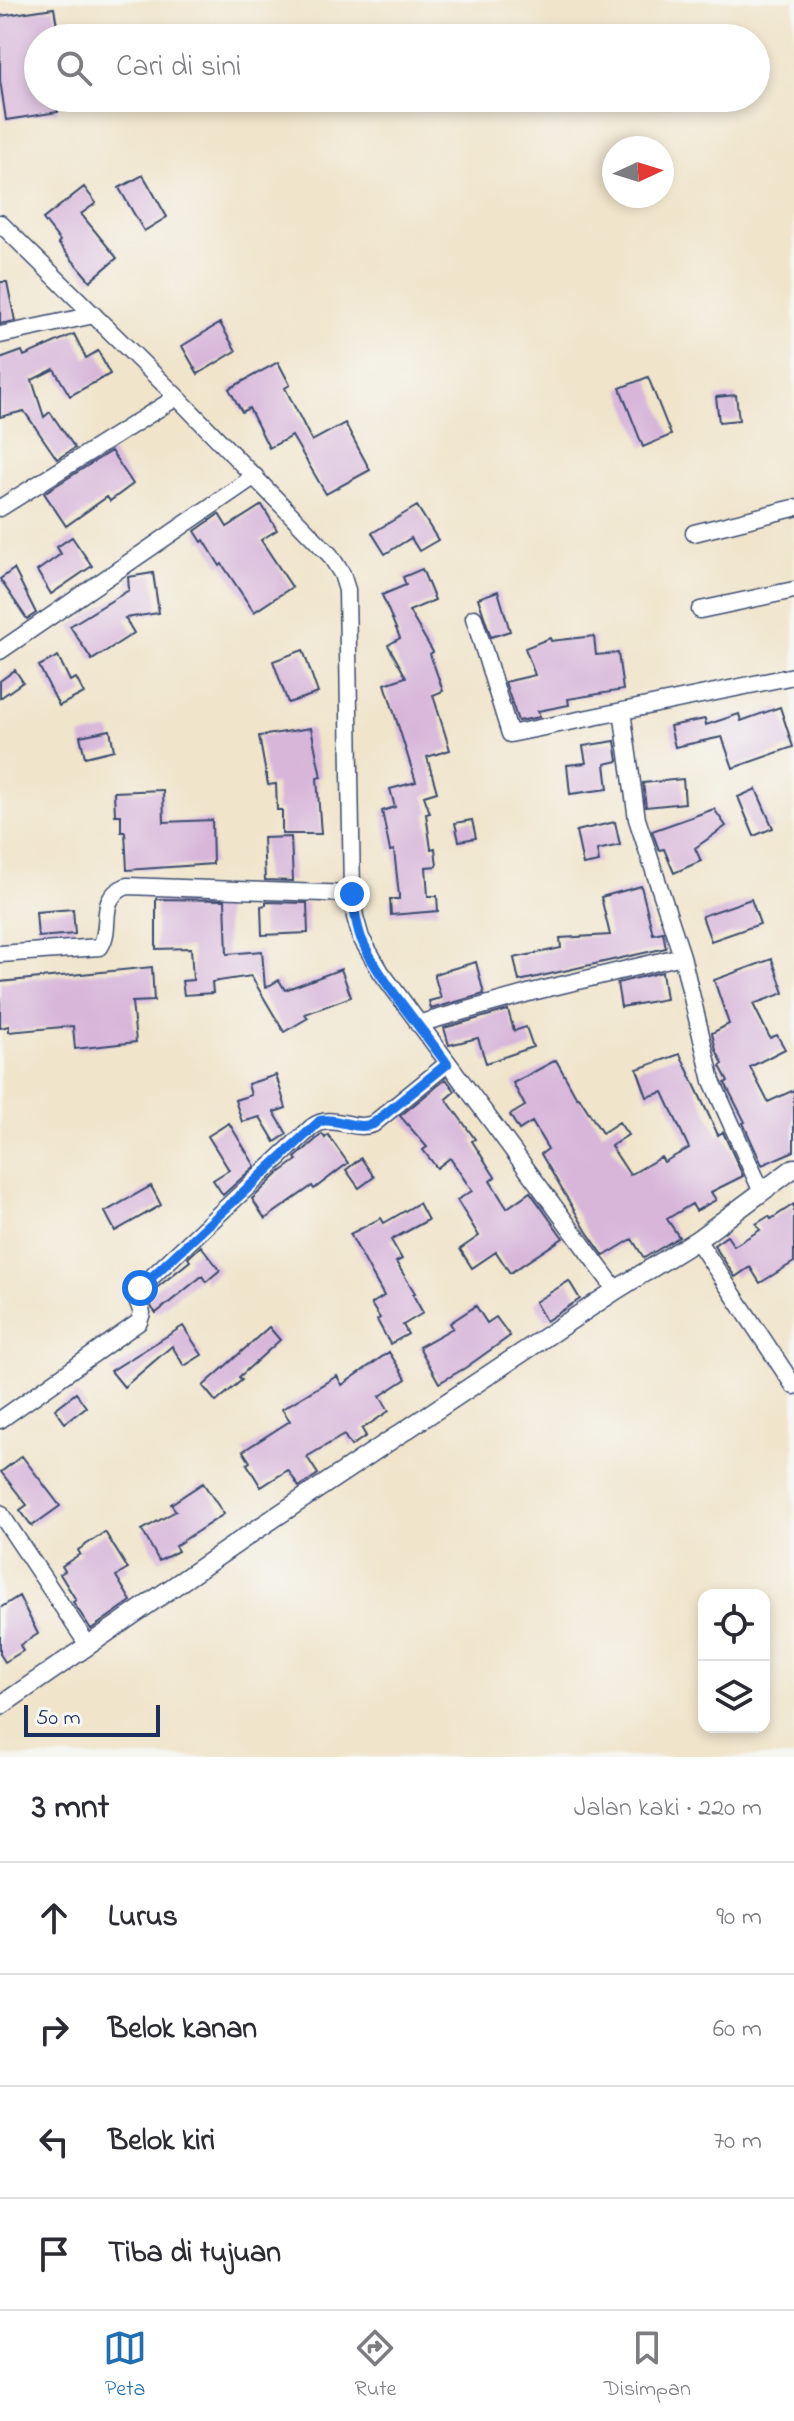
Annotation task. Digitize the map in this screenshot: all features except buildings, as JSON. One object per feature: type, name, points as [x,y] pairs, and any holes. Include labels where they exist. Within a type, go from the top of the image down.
[{"type":"street","points":[[0,223],[255,476],[330,555],[342,574],[347,590],[352,894],[361,938],[418,1024],[616,1290]]},
{"type":"street","points":[[0,335],[94,315]]},
{"type":"street","points":[[0,508],[177,397]]},
{"type":"street","points":[[0,651],[255,476]]},
{"type":"street","points":[[694,533],[794,508]]},
{"type":"street","points":[[700,610],[794,590]]},
{"type":"street","points":[[474,618],[510,734],[794,676]]},
{"type":"street","points":[[622,711],[637,819],[682,956],[715,1092],[761,1190]]},
{"type":"street","points":[[0,954],[100,947],[105,940],[106,908],[112,896],[127,886],[352,894]]},
{"type":"street","points":[[418,1024],[532,992],[682,956]]},
{"type":"street","points":[[0,1420],[139,1322],[142,1313],[136,1297],[140,1288],[312,1127],[328,1119],[364,1127],[373,1124],[447,1064]]},
{"type":"street","points":[[0,1706],[616,1290],[697,1240],[794,1168]]},
{"type":"street","points":[[697,1240],[794,1386]]},
{"type":"street","points":[[0,1513],[88,1645]]},
{"type":"route","points":[[140,1288],[320,1121],[328,1119],[364,1127],[373,1124],[447,1064],[381,972],[361,938],[352,894]]}]
